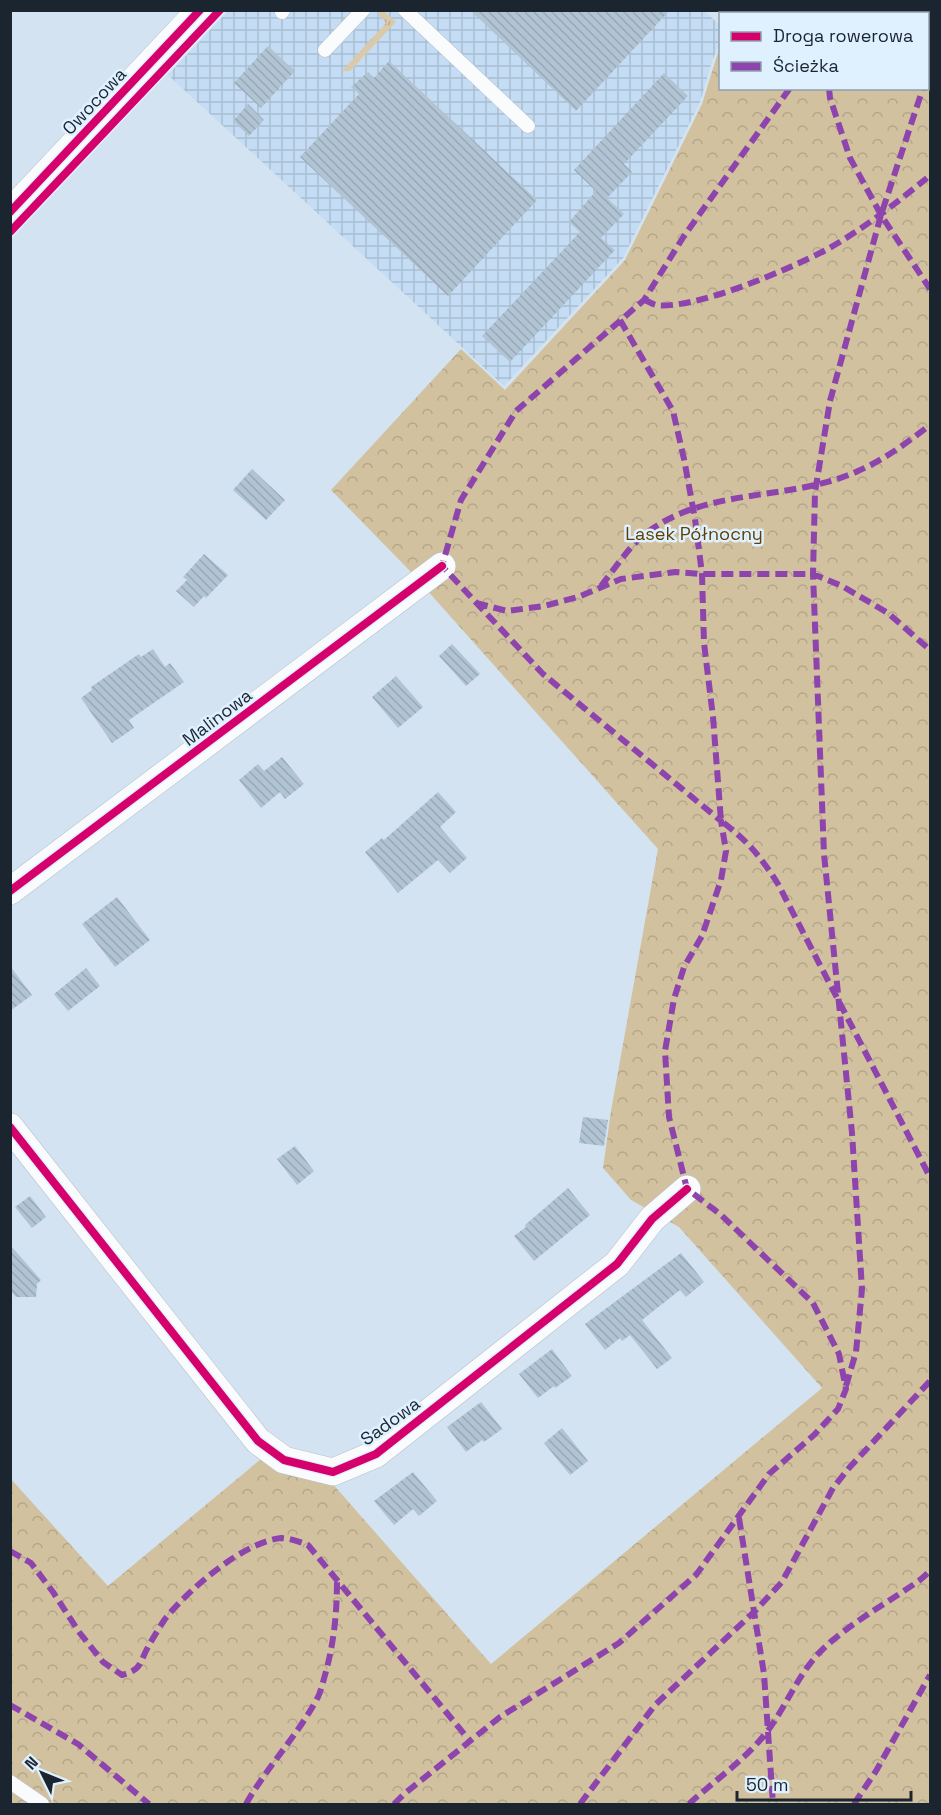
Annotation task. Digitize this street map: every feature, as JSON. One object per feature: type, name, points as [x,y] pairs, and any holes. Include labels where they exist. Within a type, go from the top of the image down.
[{"type":"street","name":"Owocowa","points":[[10,212],[187,15]]},
{"type":"street","name":"Malinowa","points":[[10,891],[442,566]]},
{"type":"street","name":"Sadowa","points":[[10,1127],[258,1441],[284,1460],[333,1472],[376,1454],[617,1264],[652,1219],[687,1189]]},
{"type":"lane","points":[[325,50],[363,10]]},
{"type":"lane","points":[[405,10],[528,126]]},
{"type":"lane","points":[[10,1782],[42,1804]]},
{"type":"shaded area","points":[[704,10],[719,25],[719,45],[700,102],[623,258],[504,386],[168,75],[228,11]]},
{"type":"green space","points":[[375,10],[384,11],[396,22],[350,71],[342,71],[386,23]]},
{"type":"green space","name":"Lasek Północny","points":[[930,11],[930,1804],[11,1804],[10,1478],[108,1586],[261,1459],[331,1482],[491,1664],[822,1388],[679,1227],[631,1200],[603,1168],[611,1111],[658,849],[409,570],[331,490],[461,349],[505,390],[625,260],[702,104],[719,49],[719,90],[929,90],[929,12],[734,12]]},
{"type":"building","points":[[470,10],[670,10],[576,111]]},
{"type":"building","points":[[268,46],[295,71],[261,108],[234,83]]},
{"type":"building","points":[[389,61],[537,200],[448,296],[300,157],[359,94],[351,87],[368,72],[374,78]]},
{"type":"building","points":[[664,73],[688,96],[624,164],[632,172],[607,198],[624,214],[601,238],[615,250],[510,362],[482,336],[580,232],[569,222],[596,191],[574,170]]},
{"type":"building","points":[[248,104],[264,120],[249,136],[233,121]]},
{"type":"building","points":[[252,469],[285,500],[266,520],[233,490]]},
{"type":"building","points":[[204,554],[228,575],[194,607],[176,591],[187,580],[183,577]]},
{"type":"building","points":[[452,644],[480,674],[466,686],[439,656]]},
{"type":"building","points":[[153,649],[165,667],[170,663],[184,682],[129,720],[134,728],[112,743],[81,698],[92,690],[91,687],[139,654],[141,657]]},
{"type":"building","points":[[396,676],[423,707],[398,728],[372,697]]},
{"type":"building","points":[[282,757],[304,784],[285,799],[280,792],[261,808],[239,780],[258,764],[264,771]]},
{"type":"building","points":[[438,792],[456,812],[440,827],[467,858],[450,873],[438,860],[398,893],[365,852],[382,838],[384,840]]},
{"type":"building","points":[[117,897],[150,940],[115,967],[82,924]]},
{"type":"building","points":[[10,966],[32,995],[10,1011]]},
{"type":"building","points":[[86,968],[100,986],[68,1011],[54,994]]},
{"type":"building","points":[[583,1117],[608,1120],[604,1146],[579,1143]]},
{"type":"building","points":[[295,1146],[314,1171],[297,1185],[277,1159]]},
{"type":"building","points":[[568,1188],[590,1215],[534,1261],[514,1236]]},
{"type":"building","points":[[30,1196],[46,1217],[32,1228],[15,1207]]},
{"type":"building","points":[[10,1245],[41,1280],[37,1284],[36,1297],[16,1297],[10,1290]]},
{"type":"building","points":[[681,1253],[704,1282],[686,1297],[680,1290],[642,1320],[672,1358],[657,1369],[630,1335],[622,1341],[620,1338],[605,1350],[585,1324]]},
{"type":"building","points":[[552,1349],[572,1376],[538,1398],[519,1374]]},
{"type":"building","points":[[481,1402],[502,1429],[466,1452],[447,1427]]},
{"type":"building","points":[[562,1428],[588,1461],[570,1475],[544,1443]]},
{"type":"building","points":[[413,1472],[437,1501],[419,1516],[413,1509],[394,1525],[374,1501]]},
{"type":"marked path","points":[[394,1804],[500,1717],[619,1643],[696,1575],[769,1474],[814,1435],[838,1409],[846,1389],[839,1354],[813,1303],[720,1214],[687,1189],[669,1117],[665,1051],[674,999],[684,967],[702,936],[721,880],[726,851],[721,821],[543,674],[442,566],[461,500],[516,411],[644,300],[684,236],[789,90]]},
{"type":"marked path","points":[[829,90],[850,158],[881,215],[930,289]]},
{"type":"marked path","points":[[846,1386],[856,1352],[862,1289],[852,1133],[824,854],[813,574],[815,492],[830,401],[881,215],[922,90]]},
{"type":"marked path","points":[[644,300],[656,305],[694,301],[742,287],[789,267],[826,250],[852,234],[927,178]]},
{"type":"marked path","points":[[620,320],[673,411],[684,459],[702,574],[704,643],[713,717],[721,821],[753,850],[778,884],[930,1177]]},
{"type":"marked path","points":[[601,586],[635,543],[659,524],[713,503],[801,488],[858,471],[886,456],[930,425]]},
{"type":"marked path","points":[[476,603],[507,611],[544,606],[578,597],[621,579],[675,572],[813,574],[842,586],[888,613],[930,650]]},
{"type":"marked path","points":[[580,1804],[655,1705],[755,1611],[782,1582],[833,1488],[930,1381]]},
{"type":"marked path","points":[[739,1518],[764,1674],[773,1804]]},
{"type":"marked path","points":[[10,1551],[31,1563],[103,1662],[122,1675],[137,1668],[165,1619],[187,1595],[217,1569],[250,1548],[266,1541],[281,1538],[308,1545],[470,1741]]},
{"type":"marked path","points":[[689,1804],[761,1740],[800,1678],[823,1649],[845,1630],[930,1571]]},
{"type":"marked path","points":[[246,1804],[319,1695],[333,1640],[337,1579]]},
{"type":"marked path","points":[[854,1804],[876,1771],[930,1675]]},
{"type":"marked path","points":[[10,1705],[78,1744],[149,1804]]},
{"type":"cycle path","points":[[10,212],[200,10]]},
{"type":"cycle path","points":[[10,232],[220,10]]},
{"type":"cycle path","points":[[10,891],[442,566]]},
{"type":"cycle path","points":[[10,1127],[258,1441],[284,1460],[333,1472],[376,1454],[617,1264],[652,1219],[687,1189]]}]
